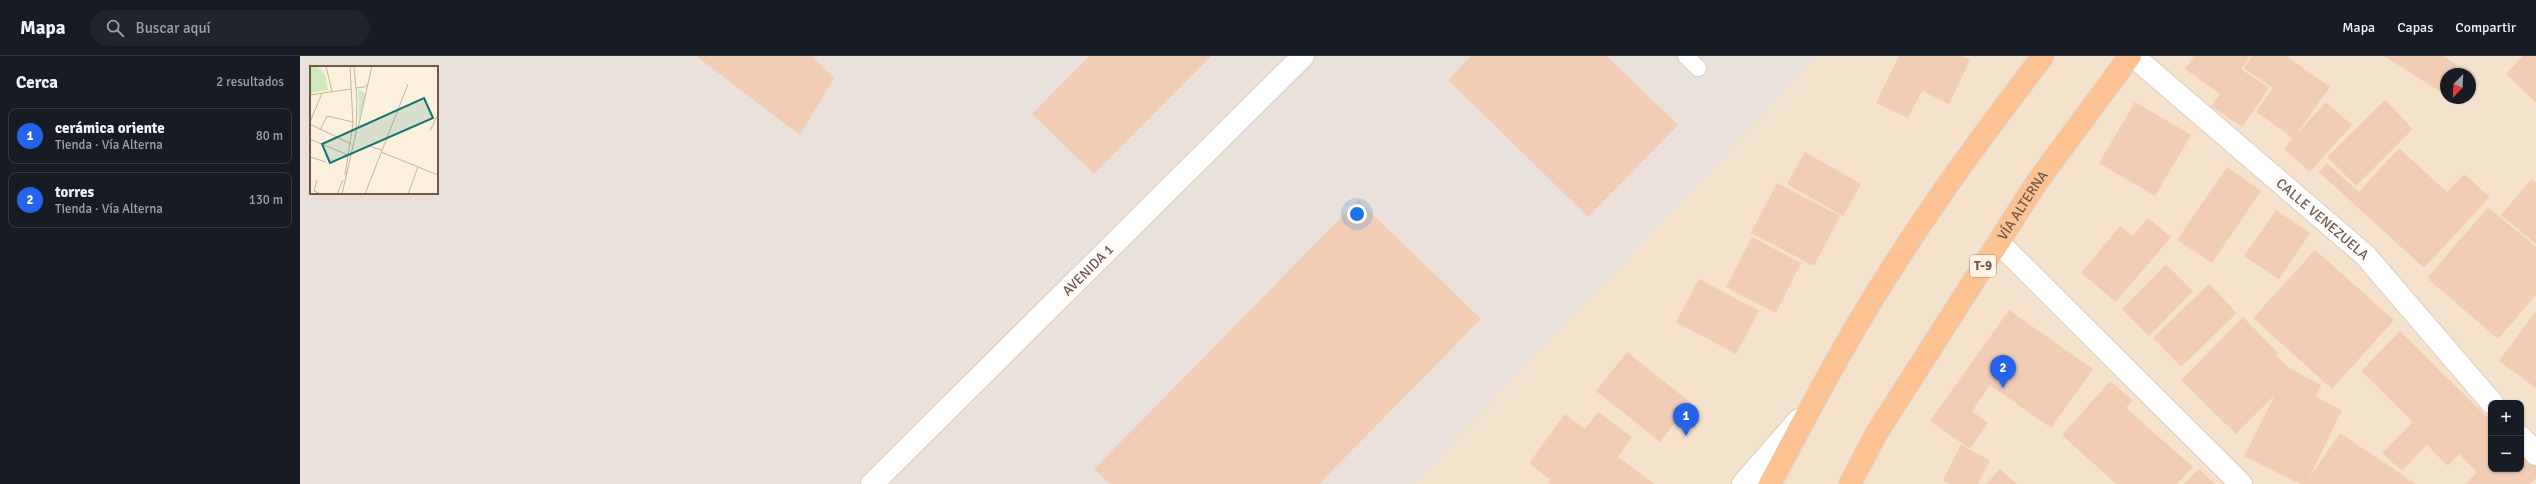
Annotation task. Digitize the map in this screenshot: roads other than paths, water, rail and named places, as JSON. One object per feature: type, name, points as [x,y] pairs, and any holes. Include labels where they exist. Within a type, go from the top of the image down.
[{"type":"highway","points":[[1770,484],[1812,405],[1888,274],[1967,157],[2043,56]]},
{"type":"highway","name":"VÍA ALTERNA","points":[[1850,484],[1876,434],[2037,182],[2130,56]]},
{"type":"street","name":"AVENIDA 1","points":[[872,484],[1304,56]]},
{"type":"street","name":"CALLE VENEZUELA","points":[[2133,56],[2365,256],[2489,400]]},
{"type":"street","points":[[1998,242],[2241,484]]},
{"type":"street","points":[[1743,484],[1812,405]]},
{"type":"street","points":[[2524,440],[2536,454]]},
{"type":"lane","points":[[1686,56],[1698,68]]},
{"type":"place","name":"torres","points":[[2003,388]]},
{"type":"place","name":"cerámica oriente","points":[[1686,436]]}]
